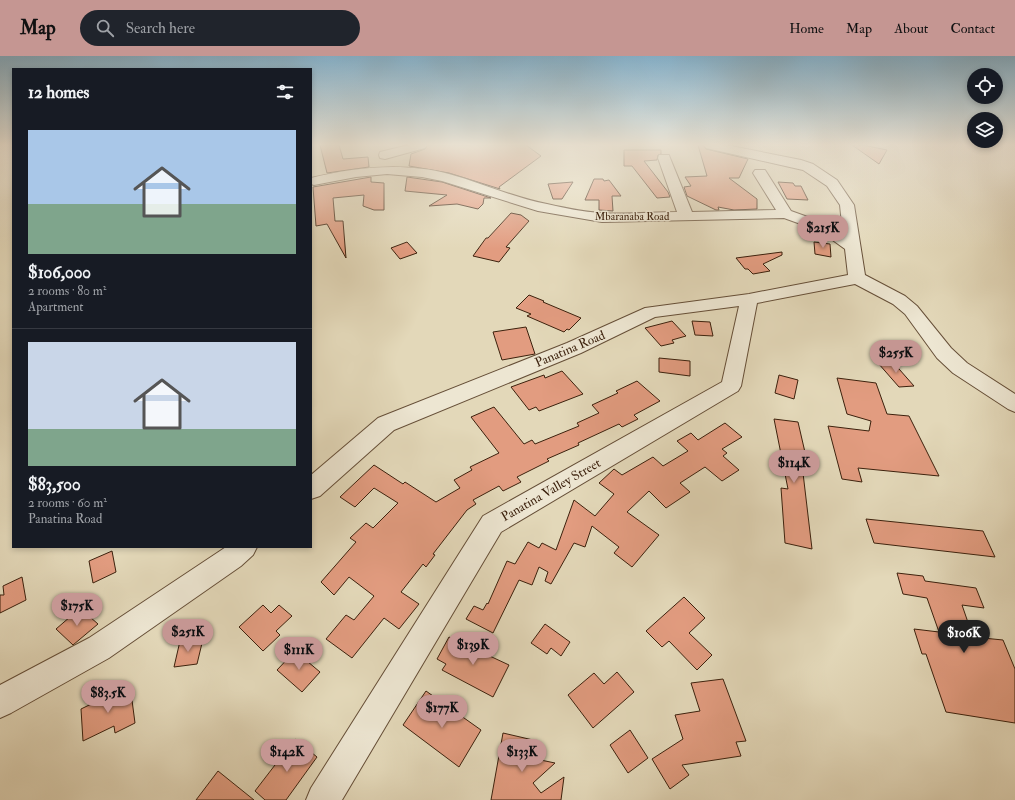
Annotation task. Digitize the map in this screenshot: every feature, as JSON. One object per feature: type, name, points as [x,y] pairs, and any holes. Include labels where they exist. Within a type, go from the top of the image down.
[{"type":"street","name":"Mbaranaba Road","points":[[314,181],[321,180]]},
{"type":"street","name":"Mbaranaba Road","points":[[453,180],[543,208],[602,218],[786,214],[825,228],[852,246]]},
{"type":"street","points":[[672,180],[686,216]]},
{"type":"street","points":[[764,180],[786,214]]},
{"type":"street","points":[[827,180],[832,183],[847,205],[857,278],[899,300],[911,310],[944,353],[955,363],[1015,404]]},
{"type":"street","name":"Panatina Road","points":[[312,488],[386,424],[574,348],[651,312],[749,299],[857,278]]},
{"type":"street","name":"Panatina Valley Street","points":[[323,800],[492,524],[731,386],[749,299]]},
{"type":"street","points":[[0,702],[99,648],[232,558],[243,548]]},
{"type":"building","points":[[355,180],[371,180],[371,182],[384,183],[384,210],[374,210],[363,206],[364,195],[333,198],[335,221],[343,221],[346,258],[327,224],[316,226],[313,187]]},
{"type":"building","points":[[407,180],[426,180],[442,182],[491,198],[484,198],[483,204],[478,209],[457,204],[429,206],[447,195],[405,191]]},
{"type":"building","points":[[470,180],[509,180],[499,187],[500,189]]},
{"type":"building","points":[[594,180],[609,180],[621,196],[612,196],[613,211],[599,210],[599,200],[585,200]]},
{"type":"building","points":[[643,180],[658,180],[670,197],[657,198]]},
{"type":"building","points":[[687,180],[731,180],[757,199],[757,209],[734,210],[718,207],[719,210],[716,210],[687,196],[684,187],[691,186]]},
{"type":"building","points":[[573,182],[562,199],[553,199],[548,184]]},
{"type":"building","points":[[778,182],[793,183],[795,186],[801,186],[808,200],[787,199]]},
{"type":"building","points":[[511,213],[521,215],[529,221],[506,247],[510,248],[499,262],[473,256],[486,238],[488,238]]},
{"type":"building","points":[[407,242],[417,253],[400,259],[391,248]]},
{"type":"building","points":[[814,242],[830,244],[831,257],[815,254]]},
{"type":"building","points":[[782,252],[782,255],[763,264],[770,271],[753,274],[748,269],[745,269],[736,258]]},
{"type":"building","points":[[529,295],[581,318],[569,330],[567,329],[564,332],[527,316],[531,314],[516,308]]},
{"type":"building","points":[[672,321],[686,336],[672,340],[674,343],[661,346],[645,328]]},
{"type":"building","points":[[692,321],[710,322],[713,336],[695,335]]},
{"type":"building","points":[[526,327],[535,354],[502,360],[493,332]]},
{"type":"building","points":[[659,358],[690,361],[690,376],[659,372]]},
{"type":"building","points":[[892,361],[914,386],[899,387],[878,363]]},
{"type":"building","points":[[562,371],[583,394],[539,411],[536,407],[529,410],[511,387],[544,375],[545,378]]},
{"type":"building","points":[[779,375],[798,380],[794,399],[775,393]]},
{"type":"building","points":[[837,378],[876,383],[887,414],[909,416],[939,476],[858,468],[862,482],[842,479],[828,426],[869,431],[871,421],[847,414]]},
{"type":"building","points":[[637,381],[660,401],[634,415],[638,419],[622,427],[619,424],[578,443],[579,445],[547,459],[549,461],[517,477],[521,482],[503,491],[499,486],[473,500],[476,504],[467,510],[433,554],[435,555],[426,567],[423,564],[401,592],[419,604],[399,629],[384,618],[352,658],[326,639],[346,615],[354,620],[374,596],[349,577],[334,595],[321,582],[356,542],[350,538],[366,523],[373,528],[398,503],[374,488],[355,507],[340,497],[374,465],[403,484],[405,482],[436,502],[460,488],[454,480],[472,470],[470,467],[499,453],[471,417],[494,407],[524,444],[532,440],[535,444],[579,426],[577,423],[599,413],[592,405],[618,393],[616,391]]},
{"type":"building","points":[[774,419],[798,422],[810,474],[803,473],[812,549],[785,543],[781,488],[788,489]]},
{"type":"building","points":[[725,423],[742,437],[722,449],[727,453],[723,456],[739,470],[722,481],[705,467],[680,483],[690,492],[666,508],[649,491],[627,512],[659,535],[632,567],[614,553],[619,547],[592,526],[585,547],[574,543],[551,584],[545,581],[548,572],[539,567],[532,585],[519,580],[493,633],[466,619],[474,606],[483,610],[487,603],[488,604],[507,561],[515,564],[528,542],[539,548],[542,543],[556,550],[574,500],[595,516],[614,494],[599,483],[614,469],[622,475],[653,457],[663,466],[688,451],[677,441],[691,433],[698,440]]},
{"type":"building","points":[[866,519],[983,531],[995,557],[874,543]]},
{"type":"building","points":[[112,551],[116,572],[93,583],[89,561]]},
{"type":"building","points":[[897,573],[923,576],[925,581],[976,588],[984,608],[962,605],[973,637],[1003,640],[1015,669],[1015,723],[946,712],[926,654],[922,654],[914,629],[939,632],[927,598],[903,594]]},
{"type":"building","points":[[22,577],[26,600],[0,613],[0,595],[4,595],[3,586]]},
{"type":"building","points":[[684,597],[705,618],[689,633],[712,655],[697,670],[669,641],[662,647],[646,631]]},
{"type":"building","points":[[263,605],[271,613],[279,605],[292,616],[276,631],[280,635],[263,651],[239,627]]},
{"type":"building","points":[[78,610],[82,610],[98,624],[73,645],[56,629]]},
{"type":"building","points":[[545,624],[570,642],[561,656],[551,648],[547,654],[531,643]]},
{"type":"building","points":[[449,637],[509,665],[493,697],[442,670],[446,664],[437,659]]},
{"type":"building","points":[[203,639],[197,664],[174,667],[180,641]]},
{"type":"building","points":[[295,651],[320,672],[302,692],[277,670]]},
{"type":"building","points":[[617,672],[634,692],[593,728],[568,695],[594,673],[604,684]]},
{"type":"building","points":[[723,679],[746,741],[736,742],[741,756],[682,765],[689,775],[670,789],[652,759],[683,739],[675,715],[700,711],[691,683]]},
{"type":"building","points":[[130,685],[135,723],[115,733],[114,726],[83,741],[81,709]]},
{"type":"building","points":[[426,691],[481,730],[459,767],[403,725]]},
{"type":"building","points":[[630,730],[648,758],[628,773],[610,745]]},
{"type":"building","points":[[503,733],[533,740],[531,758],[555,763],[533,783],[541,793],[564,777],[561,800],[491,800]]},
{"type":"building","points":[[295,739],[317,757],[286,800],[265,800],[255,791]]},
{"type":"building","points":[[218,771],[254,800],[196,800]]}]
